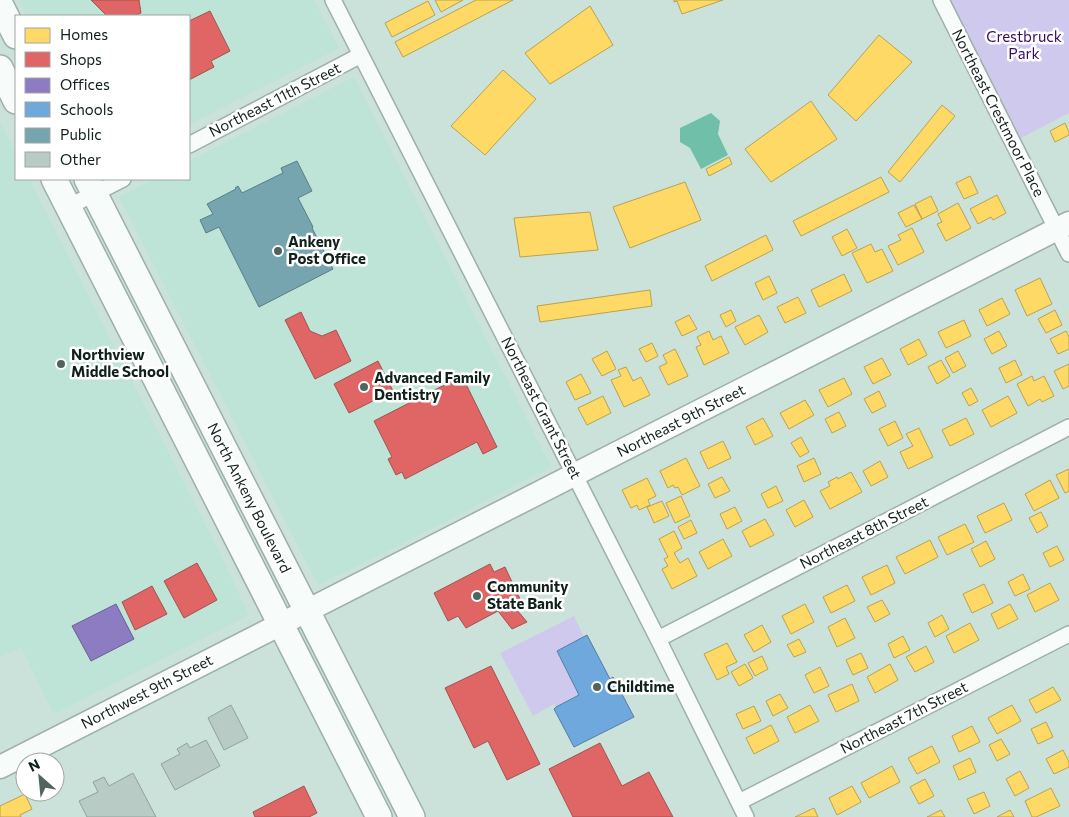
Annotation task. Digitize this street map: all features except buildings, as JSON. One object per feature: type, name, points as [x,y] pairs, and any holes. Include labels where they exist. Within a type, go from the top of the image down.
[{"type":"main road","points":[[0,4],[15,34]]},
{"type":"main road","points":[[0,68],[15,99]]},
{"type":"main road","name":"North Ankeny Boulevard","points":[[54,180],[293,617],[412,817]]},
{"type":"main road","name":"North Ankeny Boulevard","points":[[91,186],[293,617],[379,817]]},
{"type":"street","name":"Northeast Grant Street","points":[[333,0],[658,639],[746,817]]},
{"type":"street","name":"Northeast Crestmoor Place","points":[[941,0],[1063,226],[1069,254]]},
{"type":"street","name":"Northeast 11th Street","points":[[190,144],[361,55]]},
{"type":"street","points":[[68,207],[91,186],[118,180]]},
{"type":"street","name":"Northeast 9th Street","points":[[293,617],[1063,226]]},
{"type":"street","name":"Northeast 8th Street","points":[[658,639],[1069,427]]},
{"type":"street","name":"Northwest 9th Street","points":[[0,767],[293,617]]},
{"type":"street","name":"Northeast 7th Street","points":[[739,802],[1069,634]]},
{"type":"shaded area","points":[[19,0],[314,0],[339,48],[190,124],[190,15],[26,15]]},
{"type":"shaded area","points":[[354,77],[551,467],[318,585],[119,197],[153,180],[190,180],[190,160]]},
{"type":"shaded area","points":[[711,113],[720,121],[718,134],[728,155],[701,169],[690,148],[680,142],[680,128]]},
{"type":"shaded area","name":"Northview Middle School","points":[[0,122],[15,152],[15,180],[30,180],[217,548],[249,615],[54,714],[21,647],[0,657]]},
{"type":"green space","name":"Crestbruck Park","points":[[950,0],[1069,0],[1069,113],[1021,138]]},
{"type":"green space","points":[[574,616],[584,637],[557,651],[579,695],[556,707],[554,704],[533,716],[500,653]]},
{"type":"place","name":"Ankeny Post Office","points":[[278,251]]},
{"type":"place","name":"Northview Middle School","points":[[61,364]]},
{"type":"place","name":"Advanced Family Dentistry","points":[[364,387]]},
{"type":"place","name":"Community State Bank","points":[[477,596]]},
{"type":"place","name":"Childtime","points":[[597,687]]}]
